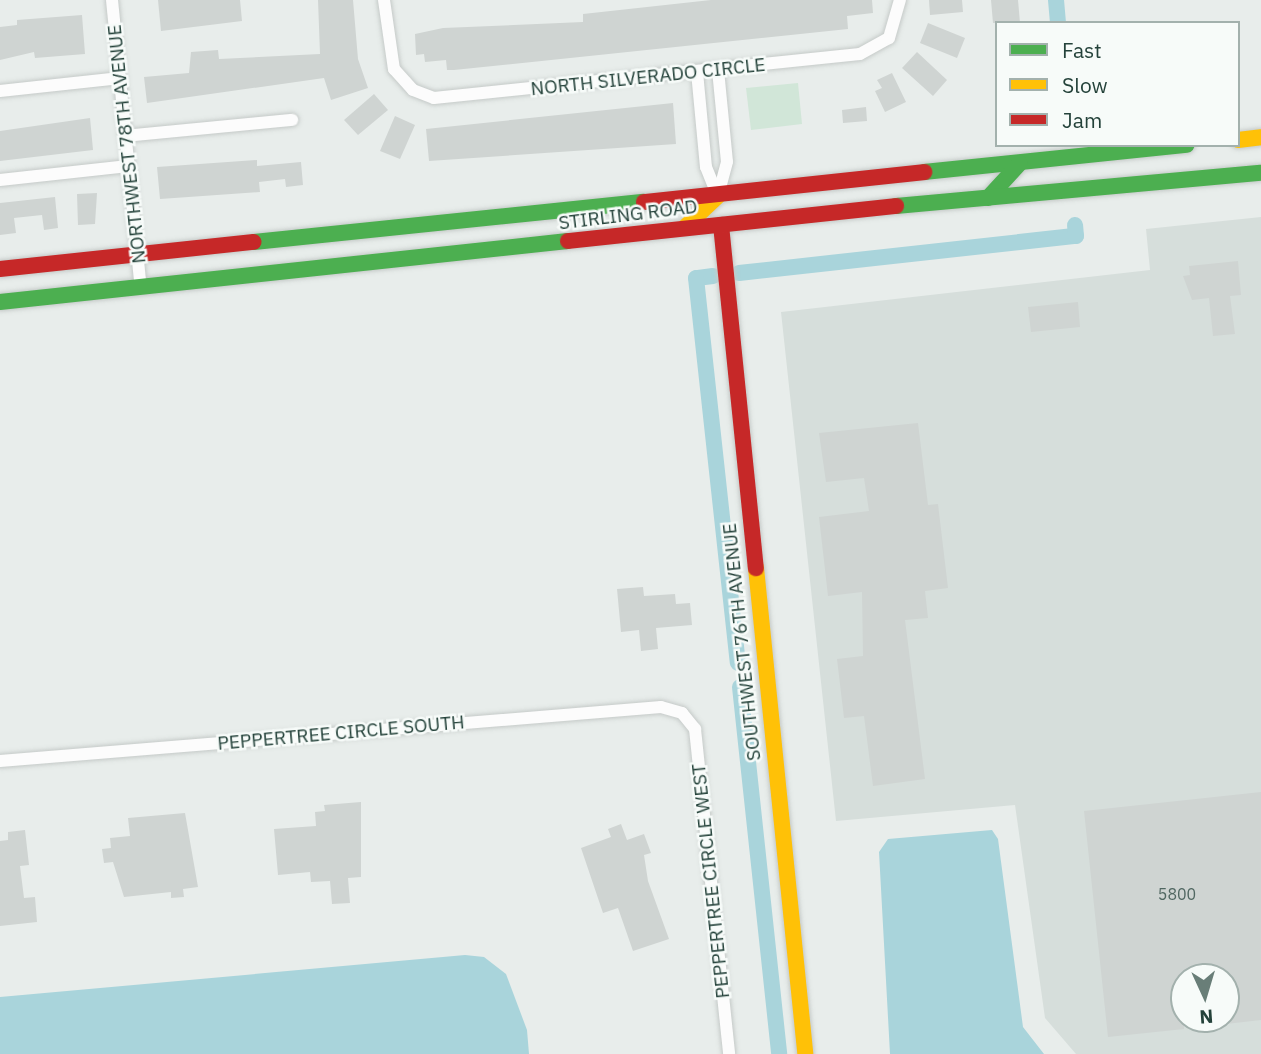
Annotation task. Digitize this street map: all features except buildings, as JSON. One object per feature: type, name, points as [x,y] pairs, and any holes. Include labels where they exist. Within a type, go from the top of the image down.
[{"type":"main road","points":[[1240,140],[1261,138]]},
{"type":"main road","name":"STIRLING ROAD","points":[[0,269],[1168,147]]},
{"type":"main road","points":[[988,198],[1020,163]]},
{"type":"main road","name":"STIRLING ROAD","points":[[0,302],[721,225],[1261,173]]},
{"type":"main road","points":[[681,230],[706,213],[718,196]]},
{"type":"main road","name":"SOUTHWEST 76TH AVENUE","points":[[721,225],[805,1054]]},
{"type":"street","name":"NORTHWEST 78TH AVENUE","points":[[112,0],[141,288]]},
{"type":"street","name":"NORTH SILVERADO CIRCLE","points":[[384,0],[390,60],[407,85],[426,96],[445,98],[860,54],[889,38],[900,0]]},
{"type":"street","points":[[718,71],[727,162],[718,196]]},
{"type":"street","points":[[697,72],[706,167],[718,196]]},
{"type":"street","points":[[0,91],[120,78]]},
{"type":"street","points":[[125,136],[292,120]]},
{"type":"street","points":[[0,180],[128,166]]},
{"type":"street","name":"PEPPERTREE CIRCLE SOUTH","points":[[0,761],[661,707],[682,713]]},
{"type":"street","name":"PEPPERTREE CIRCLE WEST","points":[[682,713],[695,729],[729,1054]]},
{"type":"shaded area","points":[[1261,217],[1261,1054],[1076,1054],[1045,1018],[1015,805],[836,821],[781,312],[1150,270],[1146,229]]},
{"type":"green space","points":[[798,83],[802,124],[751,130],[746,88]]},
{"type":"water","points":[[992,830],[998,839],[1023,1027],[1044,1054],[890,1054],[879,852],[888,839]]},
{"type":"water","points":[[465,955],[484,957],[506,974],[527,1030],[529,1054],[0,1054],[0,997]]},
{"type":"waterway","points":[[1056,0],[1058,21]]},
{"type":"waterway","points":[[739,273],[1076,236],[1075,225]]},
{"type":"waterway","points":[[713,276],[696,278],[738,663]]},
{"type":"waterway","points":[[740,687],[779,1054]]},
{"type":"traffic: fast","points":[[924,172],[1168,147]]},
{"type":"traffic: fast","points":[[988,198],[1020,163]]},
{"type":"traffic: fast","points":[[896,206],[1261,173]]},
{"type":"traffic: fast","points":[[254,242],[644,202]]},
{"type":"traffic: fast","points":[[0,302],[568,241]]},
{"type":"traffic: slow","points":[[1240,140],[1261,137]]},
{"type":"traffic: slow","points":[[684,228],[718,196]]},
{"type":"traffic: slow","points":[[756,568],[805,1054]]},
{"type":"traffic: jam","points":[[644,202],[924,172]]},
{"type":"traffic: jam","points":[[568,241],[896,206]]},
{"type":"traffic: jam","points":[[721,225],[756,568]]},
{"type":"traffic: jam","points":[[0,269],[254,242]]}]
